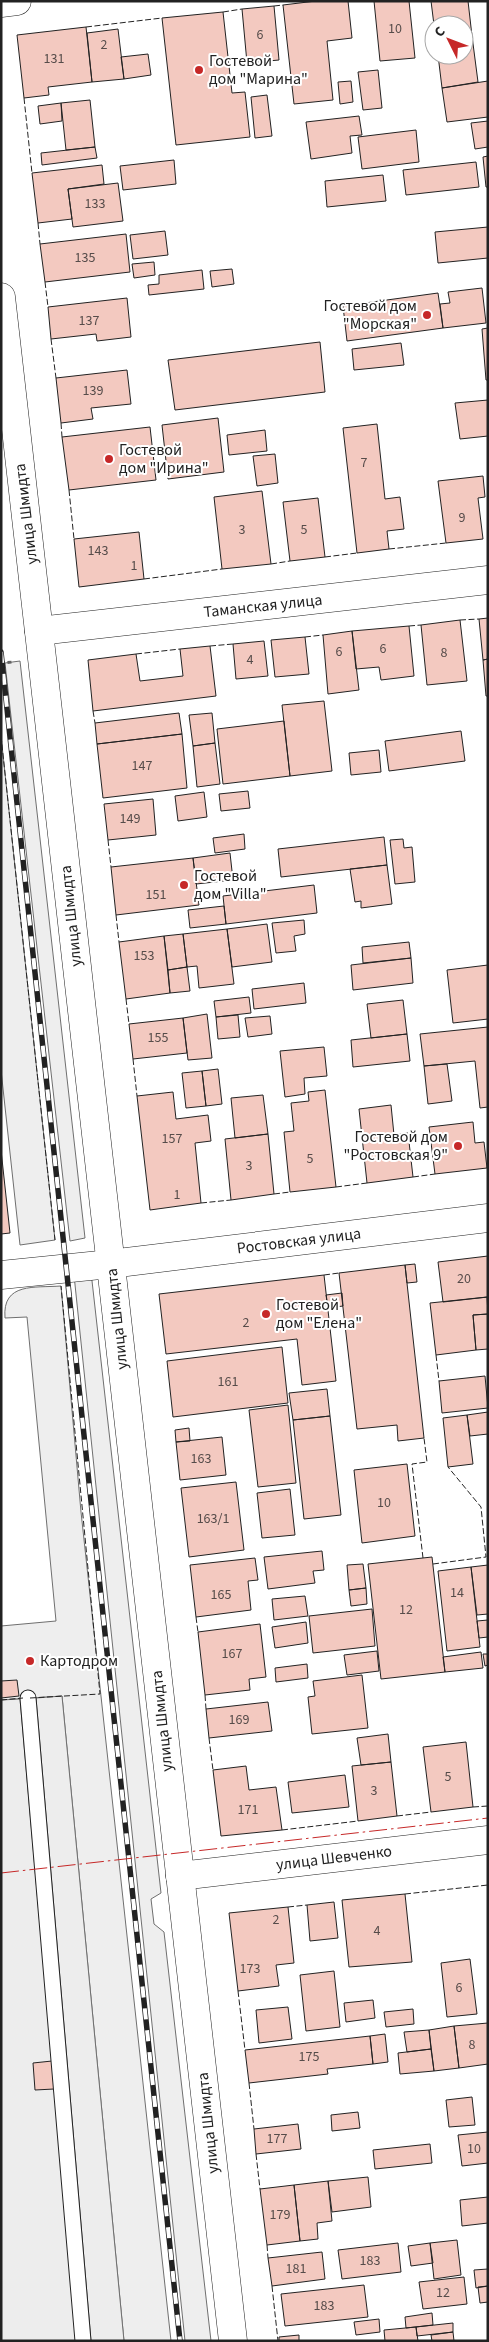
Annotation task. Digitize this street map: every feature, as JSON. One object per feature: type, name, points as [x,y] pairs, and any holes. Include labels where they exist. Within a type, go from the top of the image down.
[{"type":"street","points":[[1,3],[17,1]]},
{"type":"street","name":"улица Шмидта","points":[[1,296],[233,2341]]},
{"type":"street","name":"Таманская улица","points":[[39,631],[488,580]]},
{"type":"street","name":"Ростовская улица","points":[[1,1275],[110,1264],[488,1218]]},
{"type":"street","name":"улица Шевченко","points":[[180,1876],[488,1840]]},
{"type":"lane","points":[[28,1698],[83,2341]]},
{"type":"shaded area","points":[[20,661],[85,1238],[70,1241],[5,663]]},
{"type":"shaded area","points":[[1,736],[55,1240],[20,1245],[1,1070]]},
{"type":"shaded area","points":[[91,1272],[161,1893],[151,1899],[154,1924],[164,1932],[211,2341],[185,2341],[74,1275]]},
{"type":"shaded area","points":[[61,1286],[81,1512],[171,2341],[124,2341],[62,1696],[1,1700],[1,1626],[56,1621],[27,1317],[5,1318],[5,1306],[9,1298],[22,1289]]},
{"type":"shaded area","points":[[62,1696],[124,2341],[91,2341],[36,1698]]},
{"type":"shaded area","points":[[20,1699],[76,2341],[1,2341],[1,1700]]},
{"type":"building","points":[[316,1],[348,1],[352,38],[327,41],[333,100],[294,104],[283,5]]},
{"type":"building","points":[[374,1],[409,1],[415,58],[380,61]]},
{"type":"building","points":[[431,1],[468,1],[470,15],[433,15]]},
{"type":"building","points":[[274,6],[279,60],[247,63],[242,9]]},
{"type":"building","points":[[223,12],[232,93],[245,92],[250,137],[176,145],[162,18]]},
{"type":"building","points":[[86,27],[92,82],[48,87],[49,95],[24,98],[17,35]]},
{"type":"building","points":[[118,29],[124,79],[92,82],[87,33]]},
{"type":"building","points":[[474,51],[478,82],[442,88],[439,65],[474,65]]},
{"type":"building","points":[[148,54],[151,75],[124,79],[121,57]]},
{"type":"building","points":[[378,70],[382,108],[363,110],[358,72]]},
{"type":"building","points":[[351,81],[353,102],[340,104],[338,82]]},
{"type":"building","points":[[488,81],[488,117],[447,122],[442,88]]},
{"type":"building","points":[[267,95],[272,136],[255,138],[251,97]]},
{"type":"building","points":[[90,100],[95,147],[66,150],[61,103]]},
{"type":"building","points":[[61,103],[62,121],[40,124],[38,106]]},
{"type":"building","points":[[359,116],[362,135],[350,136],[352,153],[311,159],[306,122]]},
{"type":"building","points":[[488,121],[488,147],[475,149],[471,123]]},
{"type":"building","points":[[416,130],[419,162],[362,169],[358,137]]},
{"type":"building","points":[[95,147],[97,158],[42,165],[41,153]]},
{"type":"building","points":[[488,156],[488,187],[486,187],[483,157]]},
{"type":"building","points":[[174,160],[176,184],[123,190],[120,166]]},
{"type":"building","points":[[476,162],[479,187],[406,195],[403,170]]},
{"type":"building","points":[[102,165],[104,184],[68,189],[72,219],[38,223],[32,173]]},
{"type":"building","points":[[383,175],[386,201],[327,207],[325,181]]},
{"type":"building","points":[[118,183],[123,221],[73,227],[68,189]]},
{"type":"building","points":[[488,227],[488,258],[438,263],[435,232]]},
{"type":"building","points":[[165,231],[168,255],[133,259],[130,235]]},
{"type":"building","points":[[126,234],[130,272],[45,282],[40,244]]},
{"type":"building","points":[[154,262],[155,275],[134,278],[132,264]]},
{"type":"building","points":[[232,269],[234,284],[212,287],[210,271]]},
{"type":"building","points":[[202,270],[204,289],[149,295],[148,285],[159,284],[159,275]]},
{"type":"building","points":[[482,288],[486,323],[443,328],[440,304],[450,303],[448,292]]},
{"type":"building","points":[[438,293],[443,328],[347,341],[343,306]]},
{"type":"building","points":[[127,298],[131,337],[97,341],[96,334],[51,339],[48,307]]},
{"type":"building","points":[[488,328],[488,380],[486,380],[482,329]]},
{"type":"building","points":[[320,342],[325,392],[175,410],[168,360]]},
{"type":"building","points":[[401,343],[404,365],[354,370],[352,349]]},
{"type":"building","points":[[127,370],[131,404],[91,408],[93,419],[61,423],[56,378]]},
{"type":"building","points":[[488,400],[488,436],[460,439],[455,403]]},
{"type":"building","name":"Гостевой дом \"Ирина\"","points":[[218,418],[224,472],[168,479],[162,425]]},
{"type":"building","points":[[377,424],[385,499],[400,497],[404,529],[387,531],[389,549],[357,553],[343,428]]},
{"type":"building","name":"Гостевой дом \"Ирина\"","points":[[150,427],[156,480],[69,490],[62,437]]},
{"type":"building","points":[[265,430],[267,451],[229,455],[227,435]]},
{"type":"building","points":[[275,454],[278,483],[257,486],[253,456]]},
{"type":"building","points":[[483,476],[485,497],[478,498],[483,539],[446,543],[438,481]]},
{"type":"building","points":[[262,491],[271,564],[222,569],[214,497]]},
{"type":"building","points":[[318,498],[325,557],[290,561],[283,502]]},
{"type":"building","points":[[139,532],[144,579],[79,587],[74,539]]},
{"type":"building","points":[[488,618],[488,659],[483,660],[479,619]]},
{"type":"building","points":[[460,620],[467,681],[427,685],[421,625]]},
{"type":"building","points":[[409,626],[414,676],[381,680],[379,667],[356,669],[352,631]]},
{"type":"building","points":[[352,631],[359,690],[328,694],[323,635]]},
{"type":"building","points":[[305,637],[309,674],[275,677],[271,640]]},
{"type":"building","points":[[264,641],[268,676],[236,679],[233,644]]},
{"type":"building","points":[[210,646],[216,696],[93,711],[88,660],[136,654],[140,681],[183,676],[180,649]]},
{"type":"building","points":[[488,659],[488,696],[486,696],[483,660]]},
{"type":"building","points":[[324,701],[332,771],[290,776],[282,705]]},
{"type":"building","points":[[179,713],[182,734],[97,744],[95,723]]},
{"type":"building","points":[[212,713],[215,743],[193,746],[189,715]]},
{"type":"building","points":[[284,721],[290,776],[223,784],[217,729]]},
{"type":"building","points":[[461,731],[465,761],[389,771],[385,741]]},
{"type":"building","points":[[182,734],[187,788],[103,798],[97,744]]},
{"type":"building","points":[[215,743],[220,784],[197,787],[193,746]]},
{"type":"building","points":[[379,750],[381,772],[351,775],[349,753]]},
{"type":"building","points":[[248,791],[250,808],[221,811],[219,794]]},
{"type":"building","points":[[204,792],[207,817],[178,821],[175,796]]},
{"type":"building","points":[[153,799],[156,835],[108,840],[104,804]]},
{"type":"building","points":[[244,834],[245,849],[215,853],[213,838]]},
{"type":"building","points":[[384,837],[387,865],[281,877],[278,849]]},
{"type":"building","points":[[403,839],[404,848],[412,847],[415,882],[395,884],[390,840]]},
{"type":"building","points":[[230,853],[233,880],[196,884],[193,858]]},
{"type":"building","points":[[193,858],[199,905],[116,915],[111,867]]},
{"type":"building","points":[[387,865],[392,904],[361,908],[361,901],[355,902],[350,869]]},
{"type":"building","points":[[314,885],[317,913],[226,924],[223,896]]},
{"type":"building","points":[[224,906],[226,924],[190,928],[188,910]]},
{"type":"building","points":[[304,920],[305,934],[294,936],[296,951],[276,953],[272,923]]},
{"type":"building","points":[[267,924],[272,962],[232,967],[227,929]]},
{"type":"building","points":[[227,929],[234,984],[199,988],[197,966],[187,967],[183,934]]},
{"type":"building","points":[[183,934],[187,967],[168,970],[164,936]]},
{"type":"building","points":[[164,936],[170,993],[126,999],[119,942]]},
{"type":"building","points":[[409,942],[411,958],[363,963],[362,947]]},
{"type":"building","points":[[411,958],[413,983],[353,990],[351,965]]},
{"type":"building","points":[[488,965],[488,1019],[453,1023],[447,970]]},
{"type":"building","points":[[187,967],[190,991],[170,993],[168,970]]},
{"type":"building","points":[[304,983],[306,1003],[254,1009],[252,989]]},
{"type":"building","points":[[249,997],[251,1013],[216,1017],[214,1001]]},
{"type":"building","points":[[403,1000],[407,1034],[371,1038],[367,1004]]},
{"type":"building","points":[[207,1014],[212,1058],[188,1060],[183,1018]]},
{"type":"building","points":[[238,1015],[240,1037],[218,1039],[216,1017]]},
{"type":"building","points":[[270,1016],[272,1034],[248,1037],[245,1018]]},
{"type":"building","points":[[183,1018],[187,1053],[133,1059],[129,1024]]},
{"type":"building","points":[[488,1027],[488,1107],[480,1108],[475,1061],[424,1066],[420,1034]]},
{"type":"building","points":[[407,1034],[410,1061],[353,1067],[351,1040]]},
{"type":"building","points":[[324,1047],[327,1076],[304,1078],[305,1094],[285,1097],[280,1051]]},
{"type":"building","points":[[447,1064],[452,1101],[428,1104],[424,1066]]},
{"type":"building","points":[[218,1069],[222,1104],[206,1106],[202,1071]]},
{"type":"building","points":[[202,1071],[206,1106],[186,1108],[182,1073]]},
{"type":"building","points":[[325,1090],[336,1187],[290,1192],[284,1132],[294,1131],[291,1103],[309,1101],[308,1092]]},
{"type":"building","points":[[173,1092],[176,1119],[208,1115],[211,1141],[195,1143],[201,1203],[150,1210],[137,1096]]},
{"type":"building","points":[[263,1095],[268,1134],[235,1138],[231,1098]]},
{"type":"building","points":[[391,1105],[394,1135],[408,1133],[413,1177],[367,1183],[359,1109]]},
{"type":"building","points":[[473,1122],[475,1143],[484,1142],[487,1168],[435,1174],[429,1127]]},
{"type":"building","points":[[268,1134],[274,1194],[231,1200],[225,1139]]},
{"type":"building","points":[[1,1150],[10,1233],[1,1234]]},
{"type":"building","points":[[488,1256],[488,1297],[443,1302],[438,1262]]},
{"type":"building","points":[[415,1264],[417,1282],[407,1283],[405,1265]]},
{"type":"building","points":[[405,1265],[424,1438],[398,1441],[397,1425],[357,1429],[339,1273]]},
{"type":"building","points":[[324,1275],[336,1381],[302,1385],[297,1339],[166,1354],[159,1294]]},
{"type":"building","points":[[342,1293],[343,1306],[328,1308],[326,1295]]},
{"type":"building","points":[[487,1297],[488,1314],[473,1315],[476,1350],[436,1355],[430,1303]]},
{"type":"building","points":[[488,1314],[488,1349],[476,1350],[473,1315]]},
{"type":"building","points":[[282,1347],[288,1403],[173,1417],[167,1361]]},
{"type":"building","points":[[485,1376],[488,1408],[442,1413],[439,1381]]},
{"type":"building","points":[[327,1389],[330,1416],[293,1420],[289,1393]]},
{"type":"building","points":[[288,1405],[296,1483],[258,1487],[249,1410]]},
{"type":"building","points":[[488,1412],[488,1434],[470,1436],[467,1415]]},
{"type":"building","points":[[467,1415],[473,1464],[448,1467],[443,1418]]},
{"type":"building","points":[[330,1416],[341,1515],[304,1519],[293,1420]]},
{"type":"building","points":[[189,1428],[190,1441],[176,1442],[175,1430]]},
{"type":"building","points":[[222,1437],[226,1475],[180,1480],[176,1442]]},
{"type":"building","points":[[407,1464],[415,1536],[362,1543],[354,1470]]},
{"type":"building","points":[[236,1482],[244,1550],[189,1557],[181,1488]]},
{"type":"building","points":[[290,1489],[295,1535],[262,1538],[257,1493]]},
{"type":"building","points":[[322,1551],[324,1570],[313,1571],[315,1583],[268,1589],[264,1557]]},
{"type":"building","points":[[432,1557],[445,1672],[381,1679],[368,1564]]},
{"type":"building","points":[[255,1558],[258,1580],[248,1581],[251,1610],[196,1617],[190,1565]]},
{"type":"building","points":[[363,1564],[366,1588],[349,1590],[347,1565]]},
{"type":"building","points":[[488,1565],[488,1614],[477,1615],[471,1567]]},
{"type":"building","points":[[471,1567],[480,1647],[447,1651],[438,1571]]},
{"type":"building","points":[[366,1588],[367,1604],[351,1606],[349,1590]]},
{"type":"building","points":[[305,1596],[308,1616],[274,1620],[272,1599]]},
{"type":"building","points":[[372,1609],[375,1646],[313,1653],[309,1616]]},
{"type":"building","points":[[488,1620],[488,1637],[479,1638],[477,1621]]},
{"type":"building","points":[[306,1622],[308,1643],[275,1648],[272,1627]]},
{"type":"building","points":[[260,1624],[266,1677],[249,1679],[250,1690],[205,1695],[198,1632]]},
{"type":"building","points":[[377,1651],[379,1671],[347,1675],[344,1655]]},
{"type":"building","points":[[481,1652],[483,1668],[445,1672],[443,1657]]},
{"type":"building","points":[[483,1654],[488,1654],[488,1665],[485,1666]]},
{"type":"building","points":[[307,1664],[308,1678],[276,1682],[275,1668]]},
{"type":"building","points":[[362,1675],[368,1728],[312,1734],[308,1697],[315,1696],[313,1681]]},
{"type":"building","points":[[17,1680],[19,1696],[1,1698],[1,1681]]},
{"type":"building","points":[[268,1702],[272,1731],[209,1738],[206,1709]]},
{"type":"building","points":[[388,1734],[391,1762],[361,1765],[357,1738]]},
{"type":"building","points":[[466,1742],[473,1807],[431,1812],[423,1747]]},
{"type":"building","points":[[391,1762],[397,1816],[358,1821],[352,1766]]},
{"type":"building","points":[[246,1766],[249,1790],[276,1787],[282,1830],[221,1836],[213,1770]]},
{"type":"building","points":[[345,1775],[349,1807],[292,1813],[288,1782]]},
{"type":"building","points":[[405,1894],[412,1962],[349,1967],[342,1900]]},
{"type":"building","points":[[334,1902],[338,1938],[310,1941],[307,1905]]},
{"type":"building","points":[[288,1907],[294,1963],[276,1965],[279,1986],[238,1991],[229,1913]]},
{"type":"building","points":[[470,1959],[477,2014],[447,2017],[441,1963]]},
{"type":"building","points":[[334,1971],[340,2027],[306,2031],[300,1975]]},
{"type":"building","points":[[373,2000],[375,2018],[346,2022],[344,2003]]},
{"type":"building","points":[[288,2007],[292,2039],[259,2043],[256,2010]]},
{"type":"building","points":[[413,2009],[414,2024],[386,2027],[384,2012]]},
{"type":"building","points":[[488,2023],[488,2064],[459,2068],[454,2026]]},
{"type":"building","points":[[454,2026],[459,2068],[434,2071],[429,2030]]},
{"type":"building","points":[[429,2030],[431,2049],[407,2052],[404,2032]]},
{"type":"building","points":[[385,2034],[388,2062],[373,2064],[370,2036]]},
{"type":"building","points":[[370,2036],[373,2064],[327,2069],[328,2074],[249,2083],[245,2050]]},
{"type":"building","points":[[431,2049],[434,2071],[400,2074],[398,2053]]},
{"type":"building","points":[[52,2061],[54,2089],[35,2090],[33,2063]]},
{"type":"building","points":[[472,2097],[475,2125],[449,2127],[446,2100]]},
{"type":"building","points":[[358,2112],[360,2128],[332,2131],[331,2115]]},
{"type":"building","points":[[298,2124],[301,2149],[256,2154],[254,2129]]},
{"type":"building","points":[[488,2132],[488,2163],[462,2166],[458,2135]]},
{"type":"building","points":[[430,2144],[432,2163],[375,2169],[373,2150]]},
{"type":"building","points":[[368,2177],[371,2207],[332,2212],[328,2181]]},
{"type":"building","points":[[328,2181],[332,2221],[317,2223],[318,2239],[300,2241],[294,2185]]},
{"type":"building","points":[[294,2185],[300,2241],[267,2245],[260,2189]]},
{"type":"building","points":[[488,2197],[488,2223],[462,2226],[460,2200]]},
{"type":"building","points":[[457,2240],[461,2275],[434,2279],[430,2243]]},
{"type":"building","points":[[398,2243],[401,2272],[342,2279],[338,2250]]},
{"type":"building","points":[[430,2243],[433,2263],[411,2266],[408,2246]]},
{"type":"building","points":[[322,2252],[325,2279],[272,2286],[268,2258]]},
{"type":"building","points":[[488,2269],[488,2286],[476,2288],[474,2270]]},
{"type":"building","points":[[464,2277],[467,2304],[423,2309],[419,2282]]},
{"type":"building","points":[[364,2285],[368,2317],[285,2326],[281,2294]]},
{"type":"building","points":[[488,2286],[488,2302],[480,2303],[478,2287]]},
{"type":"building","points":[[432,2313],[433,2325],[406,2328],[405,2317]]},
{"type":"building","points":[[379,2319],[380,2332],[356,2335],[354,2322]]},
{"type":"building","points":[[453,2323],[453,2332],[417,2336],[416,2327]]},
{"type":"building","points":[[416,2327],[418,2341],[385,2341],[384,2330]]},
{"type":"building","points":[[453,2332],[454,2341],[432,2341],[431,2335]]},
{"type":"building","points":[[299,2335],[299,2341],[279,2341],[279,2337]]},
{"type":"railway","points":[[1,652],[180,2341]]},
{"type":"fence","points":[[274,6],[283,5]]},
{"type":"fence","points":[[223,12],[242,9]]},
{"type":"fence","points":[[86,27],[162,18]]},
{"type":"fence","points":[[24,98],[32,173]]},
{"type":"fence","points":[[38,223],[40,244]]},
{"type":"fence","points":[[45,282],[48,307]]},
{"type":"fence","points":[[51,339],[56,378]]},
{"type":"fence","points":[[61,423],[62,437]]},
{"type":"fence","points":[[69,490],[74,539]]},
{"type":"fence","points":[[389,549],[446,543]]},
{"type":"fence","points":[[325,557],[357,553]]},
{"type":"fence","points":[[271,564],[290,561]]},
{"type":"fence","points":[[144,579],[222,569]]},
{"type":"fence","points":[[460,620],[479,619]]},
{"type":"fence","points":[[409,626],[421,625]]},
{"type":"fence","points":[[305,637],[323,635]]},
{"type":"fence","points":[[210,646],[233,644]]},
{"type":"fence","points":[[136,654],[180,649]]},
{"type":"fence","points":[[93,711],[95,723]]},
{"type":"fence","points":[[1,736],[55,1240]]},
{"type":"fence","points":[[108,840],[111,867]]},
{"type":"fence","points":[[116,915],[119,942]]},
{"type":"fence","points":[[126,999],[129,1024]]},
{"type":"fence","points":[[133,1059],[137,1096]]},
{"type":"fence","points":[[413,1177],[435,1174]]},
{"type":"fence","points":[[336,1187],[367,1183]]},
{"type":"fence","points":[[274,1194],[290,1192]]},
{"type":"fence","points":[[201,1203],[231,1200]]},
{"type":"fence","points":[[324,1275],[339,1273]]},
{"type":"fence","points":[[30,1698],[100,1694],[61,1286]]},
{"type":"fence","points":[[436,1355],[439,1381]]},
{"type":"fence","points":[[423,1558],[412,1464],[427,1462],[424,1438]]},
{"type":"fence","points":[[433,1564],[486,1557],[481,1507],[448,1467]]},
{"type":"fence","points":[[196,1617],[198,1632]]},
{"type":"fence","points":[[205,1695],[206,1709]]},
{"type":"fence","points":[[1,1700],[23,1698]]},
{"type":"fence","points":[[209,1738],[213,1770]]},
{"type":"fence","points":[[473,1807],[488,1806]]},
{"type":"fence","points":[[397,1816],[431,1812]]},
{"type":"fence","points":[[282,1830],[358,1821]]},
{"type":"fence","points":[[405,1894],[488,1885]]},
{"type":"fence","points":[[288,1907],[307,1905]]},
{"type":"fence","points":[[238,1991],[245,2050]]},
{"type":"fence","points":[[249,2083],[254,2129]]},
{"type":"fence","points":[[256,2154],[260,2189]]},
{"type":"fence","points":[[267,2245],[268,2258]]},
{"type":"fence","points":[[272,2286],[278,2341]]},
{"type":"power","points":[[1,1873],[488,1818]]},
{"type":"place","name":"Гостевой дом \"Марина\"","points":[[199,70]]},
{"type":"place","name":"Гостевой дом \"Морская\"","points":[[427,315]]},
{"type":"place","name":"Гостевой дом \"Ирина\"","points":[[109,459]]},
{"type":"place","name":"Гостевой дом \"Villa\"","points":[[184,885]]},
{"type":"place","name":"Гостевой дом \"Ростовская 9\"","points":[[458,1146]]},
{"type":"place","name":"Гостевой дом \"Елена\"","points":[[266,1314]]},
{"type":"place","name":"Картодром","points":[[30,1661]]}]
